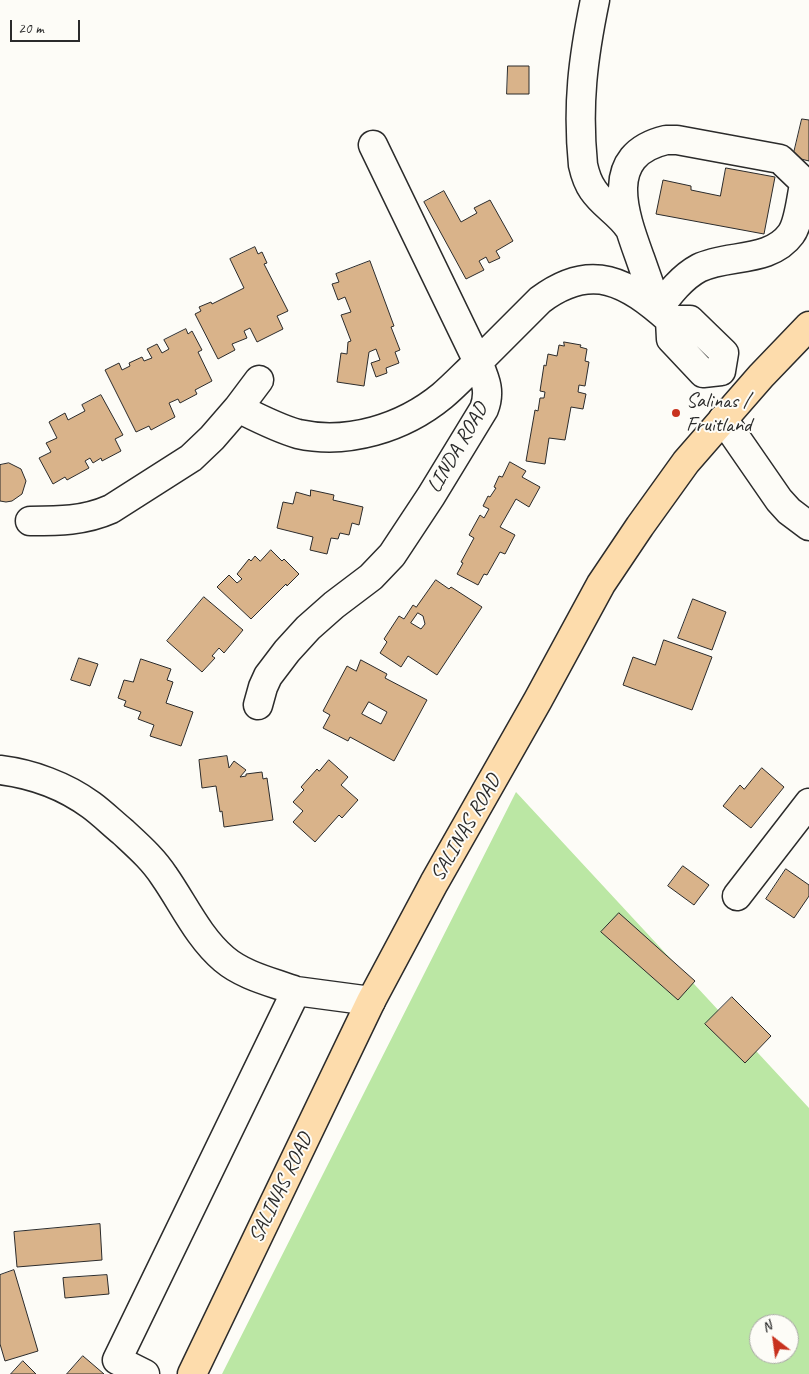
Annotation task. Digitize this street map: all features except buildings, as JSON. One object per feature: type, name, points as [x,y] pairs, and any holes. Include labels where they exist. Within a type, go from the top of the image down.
[{"type":"main road","name":"SALINAS ROAD","points":[[192,1374],[371,1000],[601,584],[670,484],[723,419],[809,326]]},
{"type":"street","points":[[595,0],[585,49],[580,96],[583,164],[594,191],[619,215],[629,230],[664,314]]},
{"type":"street","points":[[629,230],[623,200],[626,173],[635,156],[654,143],[677,140],[780,159],[804,182],[796,224],[792,233],[774,248],[762,253],[712,263],[697,269],[680,282],[664,314]]},
{"type":"street","name":"LINDA ROAD","points":[[258,705],[268,676],[287,651],[322,615],[382,566],[402,541],[484,409],[488,399],[487,382],[478,362],[372,145]]},
{"type":"street","points":[[238,408],[264,422],[298,434],[317,437],[361,434],[397,423],[426,408],[442,396],[540,300],[562,285],[594,278],[608,280],[632,290],[664,314],[690,320],[724,353],[721,371],[745,394]]},
{"type":"street","points":[[30,521],[70,521],[111,509],[191,458],[212,438],[259,380]]},
{"type":"street","points":[[723,419],[779,500],[789,511],[809,526]]},
{"type":"street","points":[[0,770],[16,772],[57,786],[91,805],[148,854],[211,947],[239,970],[296,991],[371,1000]]},
{"type":"street","points":[[737,896],[809,803]]},
{"type":"street","points":[[145,1374],[117,1360],[296,991]]},
{"type":"green space","points":[[516,792],[809,1108],[809,1374],[222,1374]]},
{"type":"place","name":"Salinas / Fruitland","points":[[676,413]]}]
